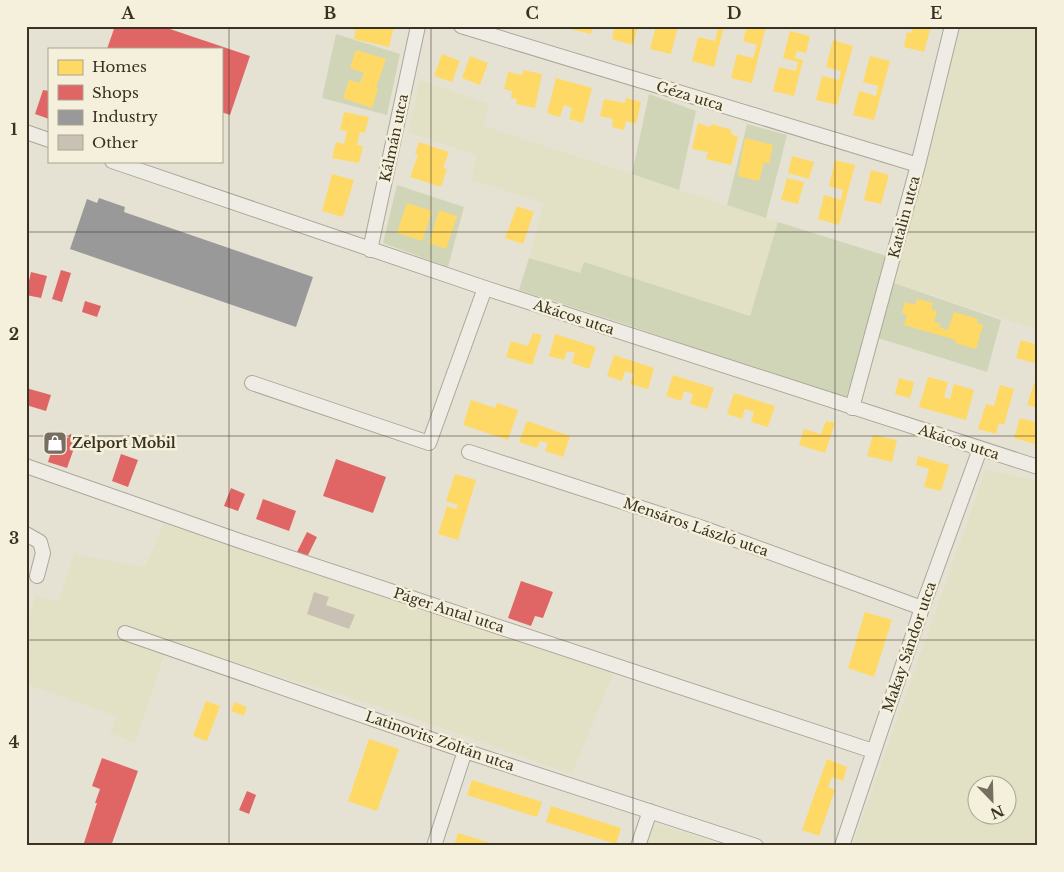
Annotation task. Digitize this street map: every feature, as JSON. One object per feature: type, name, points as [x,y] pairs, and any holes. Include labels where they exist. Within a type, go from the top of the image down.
[{"type":"street","name":"Kálmán utca","points":[[370,250],[418,26]]},
{"type":"street","name":"Géza utca","points":[[461,26],[918,165]]},
{"type":"street","name":"Katalin utca","points":[[852,408],[918,165],[952,26]]},
{"type":"street","points":[[26,132],[48,140]]},
{"type":"street","name":"Akácos utca","points":[[115,162],[485,288],[1038,467]]},
{"type":"street","points":[[252,382],[429,443],[485,288]]},
{"type":"street","name":"Makay Sándor utca","points":[[842,846],[922,608],[980,449]]},
{"type":"street","name":"Mensáros László utca","points":[[469,452],[703,528],[922,608]]},
{"type":"street","name":"Páger Antal utca","points":[[26,466],[240,541],[873,751]]},
{"type":"street","points":[[26,534],[40,542],[43,553],[37,576]]},
{"type":"street","name":"Latinovits Zoltán utca","points":[[125,632],[465,751],[756,846]]},
{"type":"street","points":[[434,846],[465,751]]},
{"type":"street","points":[[638,846],[650,811]]},
{"type":"shaded area","points":[[958,26],[1038,26],[1038,330],[895,283]]},
{"type":"shaded area","points":[[420,80],[489,104],[484,126],[778,222],[751,316],[584,263],[580,274],[529,258],[544,203],[471,180],[476,155],[408,132]]},
{"type":"shaded area","points":[[986,469],[1038,481],[1038,846],[852,846]]},
{"type":"shaded area","points":[[166,518],[614,672],[572,774],[393,711],[169,642],[135,743],[110,733],[117,716],[26,684],[26,631],[35,596],[58,602],[74,554],[145,567]]},
{"type":"shaded area","points":[[653,823],[727,846],[645,846]]},
{"type":"green space","points":[[336,34],[400,54],[387,115],[322,98]]},
{"type":"green space","points":[[649,94],[696,111],[679,190],[632,174]]},
{"type":"green space","points":[[747,124],[787,135],[766,218],[727,205]]},
{"type":"green space","points":[[397,185],[464,207],[448,267],[383,243]]},
{"type":"green space","points":[[778,222],[890,257],[876,308],[845,400],[628,325],[519,290],[529,258],[580,273],[584,262],[750,316]]},
{"type":"green space","points":[[894,283],[1001,320],[987,372],[878,338]]},
{"type":"building: Homes","points":[[354,26],[394,26],[389,47],[354,39],[356,30],[353,30]]},
{"type":"building: Homes","points":[[570,26],[593,26],[591,34],[570,29]]},
{"type":"building: Homes","points":[[615,26],[638,26],[633,45],[612,39]]},
{"type":"building: Homes","points":[[656,26],[673,29],[673,26],[678,26],[671,54],[650,49]]},
{"type":"building: Homes","points":[[712,26],[724,26],[714,67],[692,61],[698,37],[715,41],[718,29]]},
{"type":"building: Homes","points":[[747,26],[766,26],[752,83],[731,78],[737,54],[753,58],[757,45],[743,41]]},
{"type":"building: Homes","points":[[913,26],[931,26],[924,52],[904,47],[907,32],[911,33]]},
{"type":"building: Homes","points":[[790,31],[810,36],[806,53],[797,51],[795,58],[803,60],[794,96],[773,91],[779,67],[796,71],[798,62],[783,58]]},
{"type":"building: Homes","points":[[833,40],[853,46],[837,105],[816,100],[822,76],[839,80],[841,71],[826,67]]},
{"type":"building: Homes","points":[[356,50],[386,59],[376,88],[378,89],[372,108],[343,98],[349,80],[360,83],[364,73],[350,68]]},
{"type":"building: Homes","points":[[442,54],[460,61],[452,82],[434,76]]},
{"type":"building: Homes","points":[[470,56],[488,63],[480,85],[462,78]]},
{"type":"building: Homes","points":[[870,56],[890,61],[874,120],[853,115],[859,91],[876,96],[878,86],[863,82]]},
{"type":"building: Homes","points":[[523,70],[542,74],[535,108],[516,104],[517,99],[511,98],[512,91],[504,89],[508,72],[522,75]]},
{"type":"building: Homes","points":[[556,78],[592,88],[583,123],[569,119],[572,108],[564,105],[560,117],[547,113]]},
{"type":"building: Homes","points":[[626,98],[641,102],[636,124],[626,121],[624,130],[612,127],[613,119],[600,116],[604,99],[625,103]]},
{"type":"building: Homes","points":[[344,112],[369,117],[365,133],[360,132],[357,145],[363,146],[359,163],[332,158],[336,142],[344,144],[347,131],[340,130]]},
{"type":"building: Homes","points":[[698,123],[710,127],[712,124],[732,130],[731,134],[738,137],[731,165],[706,159],[708,152],[692,149]]},
{"type":"building: Homes","points":[[745,138],[773,145],[769,164],[764,162],[759,181],[738,176]]},
{"type":"building: Homes","points":[[419,142],[449,152],[443,168],[447,169],[441,187],[410,177],[418,155],[415,154]]},
{"type":"building: Homes","points":[[792,156],[814,162],[809,179],[788,173]]},
{"type":"building: Homes","points":[[835,160],[855,165],[839,225],[818,219],[824,195],[841,200],[843,190],[829,186]]},
{"type":"building: Homes","points":[[871,170],[889,175],[881,204],[864,200]]},
{"type":"building: Homes","points":[[332,174],[354,180],[343,217],[322,211]]},
{"type":"building: Homes","points":[[787,178],[804,182],[798,204],[781,200]]},
{"type":"building: Homes","points":[[407,203],[432,211],[422,241],[397,233]]},
{"type":"building: Homes","points":[[517,206],[534,212],[523,244],[505,238]]},
{"type":"building: Homes","points":[[439,210],[457,216],[446,249],[429,243]]},
{"type":"building: Homes","points":[[917,299],[933,303],[931,309],[937,311],[934,322],[940,323],[939,327],[948,330],[954,312],[978,319],[977,323],[983,325],[976,349],[955,343],[956,340],[904,325],[907,315],[902,313],[905,302],[915,305]]},
{"type":"building: Homes","points":[[533,333],[542,335],[532,365],[506,357],[511,341],[528,346]]},
{"type":"building: Homes","points":[[555,334],[596,347],[589,369],[572,363],[575,353],[567,351],[564,360],[549,356]]},
{"type":"building: Homes","points":[[1021,340],[1038,345],[1038,364],[1016,358]]},
{"type":"building: Homes","points":[[614,355],[654,368],[648,389],[630,384],[634,374],[625,371],[622,381],[607,376]]},
{"type":"building: Homes","points":[[673,375],[714,388],[707,409],[690,404],[693,394],[684,391],[681,401],[666,396]]},
{"type":"building: Homes","points":[[928,377],[948,382],[944,397],[950,399],[954,384],[974,390],[966,420],[919,407]]},
{"type":"building: Homes","points":[[899,378],[914,382],[910,398],[895,394]]},
{"type":"building: Homes","points":[[1034,383],[1038,384],[1038,408],[1027,405]]},
{"type":"building: Homes","points":[[1000,385],[1014,389],[1004,425],[999,423],[996,434],[978,429],[986,404],[994,406]]},
{"type":"building: Homes","points":[[734,393],[775,406],[768,427],[751,422],[754,412],[745,409],[742,419],[727,414]]},
{"type":"building: Homes","points":[[471,400],[495,408],[497,403],[518,410],[508,440],[463,425]]},
{"type":"building: Homes","points":[[1020,418],[1038,423],[1038,445],[1014,438]]},
{"type":"building: Homes","points":[[527,421],[570,436],[563,457],[545,451],[548,443],[540,441],[537,448],[519,442]]},
{"type":"building: Homes","points":[[826,421],[835,423],[825,453],[799,445],[804,429],[821,434]]},
{"type":"building: Homes","points":[[873,435],[897,440],[892,462],[867,456]]},
{"type":"building: Homes","points":[[918,456],[949,465],[941,491],[924,487],[929,469],[916,465]]},
{"type":"building: Homes","points":[[455,474],[476,480],[458,540],[438,534],[447,506],[456,509],[458,505],[446,501]]},
{"type":"building: Homes","points":[[865,612],[892,620],[874,677],[848,668]]},
{"type":"building: Homes","points":[[206,701],[220,706],[207,741],[193,736]]},
{"type":"building: Homes","points":[[234,702],[247,707],[244,716],[231,711]]},
{"type":"building: Homes","points":[[369,739],[399,749],[377,811],[348,801]]},
{"type":"building: Homes","points":[[827,759],[847,767],[843,781],[832,777],[828,787],[835,790],[819,836],[802,830]]},
{"type":"building: Homes","points":[[472,780],[542,802],[537,817],[467,795]]},
{"type":"building: Homes","points":[[551,806],[621,828],[616,844],[546,822]]},
{"type":"building: Homes","points":[[458,833],[496,845],[496,846],[454,846]]},
{"type":"building: Shops","points":[[115,26],[161,26],[250,56],[230,115],[222,112],[222,48],[107,48]]},
{"type":"building: Shops","points":[[43,90],[48,91],[48,119],[35,114]]},
{"type":"building: Shops","points":[[61,270],[71,273],[62,302],[52,299]]},
{"type":"building: Shops","points":[[31,272],[47,276],[41,298],[26,295]]},
{"type":"building: Shops","points":[[85,301],[101,306],[97,317],[82,312]]},
{"type":"building: Shops","points":[[26,388],[51,395],[46,411],[26,405]]},
{"type":"building: Shops","points":[[57,434],[68,438],[70,434],[78,437],[67,468],[48,462]]},
{"type":"building: Shops","points":[[121,454],[138,460],[128,487],[112,481]]},
{"type":"building: Shops","points":[[336,459],[386,477],[373,513],[323,496]]},
{"type":"building: Shops","points":[[231,488],[245,494],[238,511],[224,506]]},
{"type":"building: Shops","points":[[263,499],[296,511],[289,531],[256,519]]},
{"type":"building: Shops","points":[[307,532],[317,537],[307,557],[297,552]]},
{"type":"building: Shops","points":[[521,581],[553,592],[543,618],[535,616],[531,626],[508,618]]},
{"type":"building: Shops","points":[[102,758],[138,771],[111,846],[83,846],[97,803],[95,803],[100,789],[92,786]]},
{"type":"building: Shops","points":[[247,791],[256,795],[249,814],[239,810]]},
{"type":"building: Industry","points":[[99,198],[125,207],[124,212],[313,277],[296,327],[70,249],[87,199],[97,203]]},
{"type":"building: Other","points":[[314,592],[329,597],[326,605],[355,615],[349,629],[307,614]]},
{"type":"place","name":"Zelport Mobil","points":[[55,443]]}]
